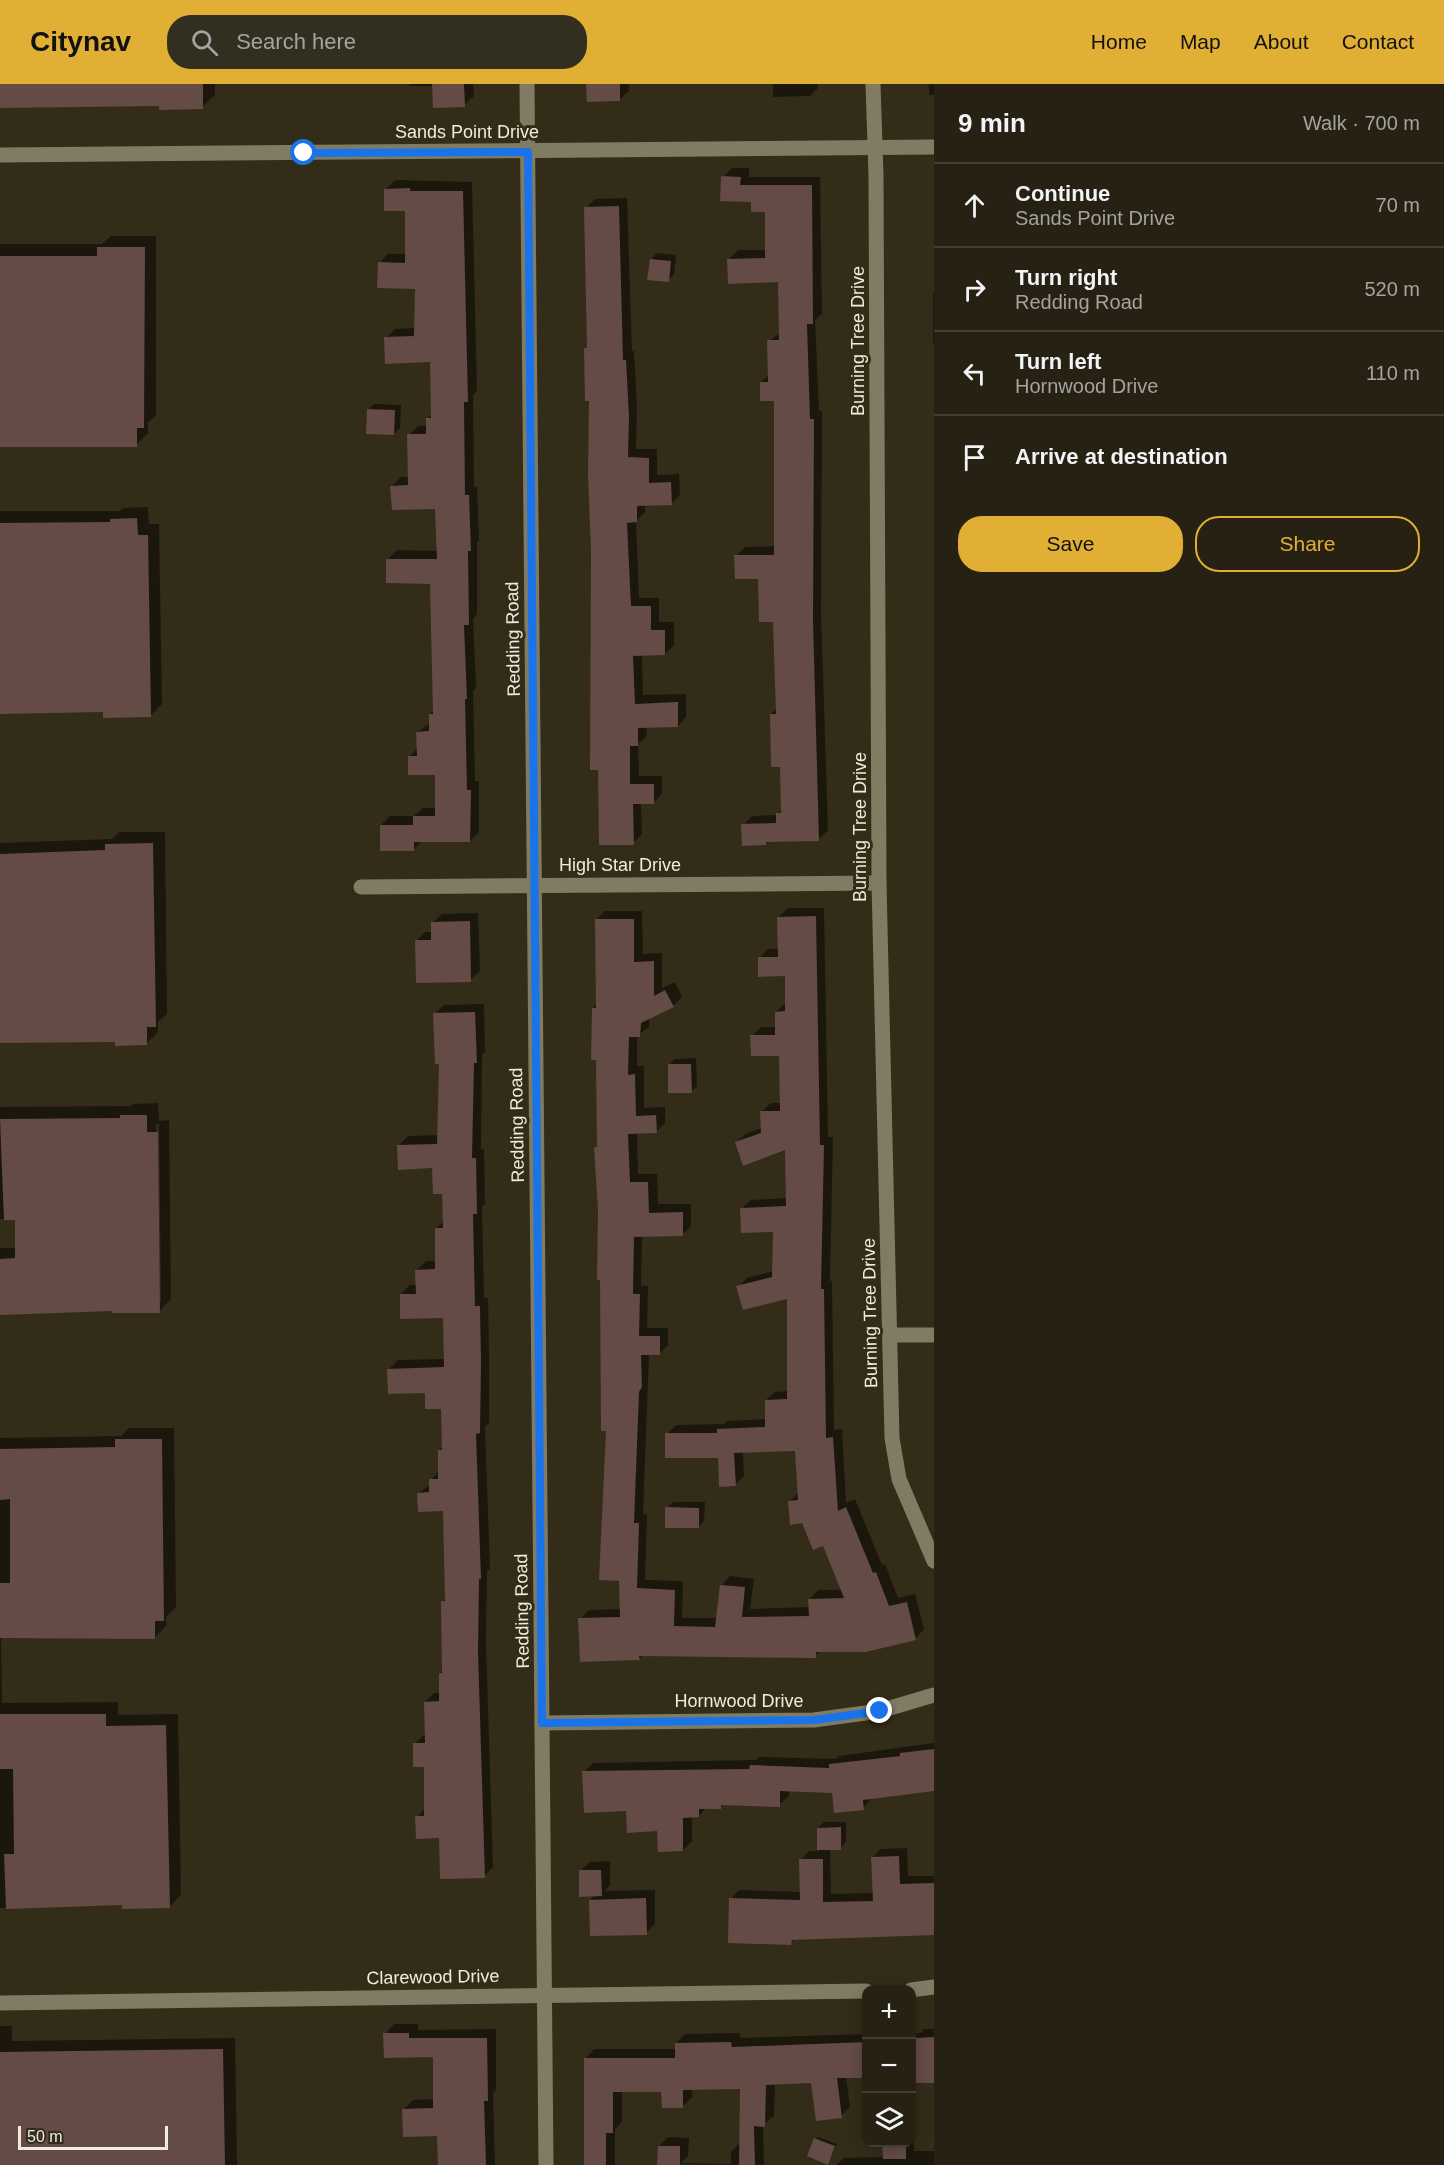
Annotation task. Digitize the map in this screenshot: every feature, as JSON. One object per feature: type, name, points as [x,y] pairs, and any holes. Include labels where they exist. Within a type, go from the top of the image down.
[{"type":"street","name":"Redding Road","points":[[527,84],[546,2165]]},
{"type":"street","name":"Burning Tree Drive","points":[[873,84],[876,147],[879,883],[892,1438],[899,1479],[934,1562]]},
{"type":"street","name":"Sands Point Drive","points":[[0,155],[934,147]]},
{"type":"street","name":"High Star Drive","points":[[361,887],[879,883]]},
{"type":"street","points":[[890,1335],[934,1335]]},
{"type":"street","name":"Hornwood Drive","points":[[542,1723],[814,1720],[880,1711],[934,1695]]},
{"type":"street","points":[[916,1989],[934,1987]]},
{"type":"street","name":"Clarewood Drive","points":[[0,2003],[209,2002],[545,1994],[862,1991]]},
{"type":"building","points":[[0,84],[203,84],[203,109],[159,110],[159,106],[0,108]]},
{"type":"building","points":[[432,84],[464,84],[465,107],[433,108]]},
{"type":"building","points":[[586,84],[620,84],[620,101],[587,102]]},
{"type":"building","points":[[721,176],[741,177],[740,185],[812,185],[813,324],[807,324],[810,419],[814,419],[813,621],[819,841],[766,842],[766,845],[742,846],[741,824],[776,823],[776,813],[781,813],[780,767],[771,767],[770,714],[776,714],[773,622],[759,622],[758,579],[735,579],[734,555],[774,555],[774,401],[760,401],[760,382],[768,382],[767,340],[779,340],[778,282],[728,284],[727,259],[765,258],[765,212],[751,212],[751,202],[720,201]]},
{"type":"building","points":[[410,188],[410,191],[463,191],[468,402],[464,402],[465,495],[469,495],[471,551],[468,551],[469,625],[464,625],[467,790],[471,790],[470,842],[414,842],[414,851],[380,851],[380,825],[413,825],[413,816],[435,816],[435,775],[408,775],[408,756],[417,756],[416,732],[429,731],[429,714],[433,714],[430,584],[386,583],[386,559],[437,559],[435,509],[392,510],[390,486],[408,485],[407,434],[426,434],[426,418],[431,418],[430,362],[385,364],[384,337],[414,336],[415,289],[377,288],[378,262],[405,263],[405,211],[384,211],[384,189]]},
{"type":"building","points":[[619,206],[623,360],[626,360],[629,417],[628,457],[649,458],[649,483],[671,482],[672,505],[637,506],[637,522],[627,523],[631,606],[651,606],[651,630],[665,630],[665,655],[633,656],[635,704],[678,702],[678,727],[638,728],[638,746],[630,746],[630,784],[654,784],[654,804],[633,804],[634,845],[599,845],[598,770],[590,770],[591,550],[588,475],[589,401],[585,401],[584,348],[587,348],[584,207]]},
{"type":"building","points":[[97,247],[145,247],[144,428],[137,428],[137,447],[0,447],[0,256],[97,256]]},
{"type":"building","points":[[650,259],[671,261],[669,282],[647,280]]},
{"type":"building","points":[[367,409],[395,410],[394,435],[366,434]]},
{"type":"building","points":[[137,518],[138,535],[148,535],[151,717],[103,718],[103,712],[0,714],[0,523],[110,522],[110,519]]},
{"type":"building","points":[[153,843],[156,1027],[147,1027],[147,1045],[115,1046],[115,1042],[0,1043],[0,854],[105,850],[105,844]]},
{"type":"building","points":[[816,916],[820,1145],[824,1145],[821,1289],[824,1289],[826,1438],[833,1437],[838,1511],[846,1507],[889,1606],[907,1602],[916,1640],[866,1652],[816,1652],[816,1658],[639,1656],[640,1660],[580,1662],[578,1618],[620,1617],[619,1581],[599,1580],[606,1431],[601,1431],[600,1280],[597,1280],[598,1209],[594,1147],[597,1147],[596,1060],[591,1060],[592,1008],[596,1008],[595,919],[634,919],[634,962],[654,961],[654,996],[665,990],[674,1007],[641,1023],[640,1037],[629,1037],[628,1075],[635,1074],[636,1116],[656,1115],[657,1133],[628,1134],[630,1182],[648,1182],[649,1213],[683,1212],[683,1236],[634,1237],[633,1294],[640,1294],[639,1336],[660,1336],[660,1355],[641,1355],[642,1387],[639,1392],[634,1523],[639,1523],[637,1588],[675,1590],[674,1626],[715,1627],[720,1585],[745,1587],[742,1617],[809,1616],[808,1599],[844,1598],[823,1546],[813,1550],[802,1523],[790,1525],[788,1501],[798,1500],[795,1451],[734,1453],[736,1486],[719,1487],[718,1458],[665,1458],[665,1433],[717,1433],[717,1429],[765,1427],[765,1400],[787,1399],[787,1299],[743,1310],[736,1286],[772,1277],[773,1232],[741,1233],[740,1208],[786,1206],[785,1150],[743,1166],[735,1142],[761,1133],[760,1111],[780,1111],[779,1056],[751,1056],[750,1035],[775,1035],[775,1012],[785,1011],[785,976],[758,977],[758,957],[778,957],[777,917]]},
{"type":"building","points":[[470,921],[471,982],[416,983],[415,940],[431,940],[431,922]]},
{"type":"building","points":[[475,1012],[477,1063],[474,1063],[472,1158],[476,1158],[477,1214],[473,1214],[475,1306],[480,1306],[480,1433],[476,1434],[481,1579],[479,1579],[478,1652],[485,1878],[440,1879],[439,1838],[416,1839],[415,1816],[424,1816],[424,1767],[413,1767],[413,1743],[425,1743],[424,1702],[439,1701],[439,1673],[442,1673],[441,1601],[445,1601],[443,1511],[418,1512],[417,1493],[429,1492],[429,1479],[438,1479],[438,1450],[442,1450],[441,1409],[425,1409],[425,1393],[388,1394],[387,1369],[444,1367],[443,1318],[400,1319],[400,1294],[416,1294],[415,1270],[435,1269],[435,1228],[443,1228],[442,1194],[433,1194],[432,1168],[398,1170],[397,1145],[437,1144],[439,1064],[435,1064],[433,1013]]},
{"type":"building","points":[[668,1064],[691,1064],[692,1093],[668,1093]]},
{"type":"building","points":[[120,1115],[147,1115],[147,1132],[158,1132],[160,1313],[112,1313],[112,1311],[0,1315],[0,1259],[15,1258],[15,1220],[4,1220],[0,1119],[120,1118]]},
{"type":"building","points":[[115,1439],[162,1439],[164,1621],[155,1621],[155,1639],[0,1638],[0,1583],[10,1583],[10,1499],[0,1500],[0,1449],[115,1447]]},
{"type":"building","points":[[665,1507],[699,1508],[699,1528],[665,1528]]},
{"type":"building","points":[[0,1714],[106,1714],[106,1726],[166,1725],[170,1908],[122,1909],[122,1905],[6,1909],[4,1854],[14,1854],[13,1769],[0,1769]]},
{"type":"building","points":[[934,1749],[934,1791],[863,1800],[864,1810],[834,1813],[832,1793],[780,1791],[780,1807],[721,1805],[721,1809],[699,1809],[699,1817],[683,1818],[683,1851],[658,1852],[657,1831],[627,1833],[626,1811],[584,1813],[582,1771],[749,1769],[750,1765],[829,1768],[829,1764],[900,1756],[900,1753]]},
{"type":"building","points":[[841,1827],[841,1850],[817,1850],[817,1828]]},
{"type":"building","points":[[899,1856],[900,1884],[934,1883],[934,1935],[792,1940],[791,1945],[728,1943],[729,1898],[800,1900],[799,1859],[823,1859],[823,1902],[873,1901],[871,1857]]},
{"type":"building","points":[[579,1870],[601,1870],[602,1896],[579,1897]]},
{"type":"building","points":[[646,1898],[647,1935],[590,1936],[589,1900]]},
{"type":"building","points":[[383,2033],[409,2033],[409,2038],[487,2038],[488,2101],[484,2101],[486,2165],[438,2165],[437,2136],[403,2137],[402,2109],[433,2108],[433,2057],[384,2058]]},
{"type":"building","points":[[934,2037],[934,2083],[916,2083],[916,2038]]},
{"type":"building","points":[[731,2042],[732,2047],[862,2042],[862,2078],[837,2078],[842,2118],[816,2121],[811,2083],[766,2085],[765,2127],[754,2126],[755,2165],[739,2165],[740,2089],[683,2090],[683,2108],[662,2108],[661,2092],[613,2092],[613,2133],[606,2133],[606,2165],[584,2165],[584,2058],[675,2058],[675,2043]]},
{"type":"building","points":[[223,2049],[225,2165],[0,2165],[0,2052]]},
{"type":"building","points":[[814,2138],[835,2146],[828,2165],[807,2156]]},
{"type":"building","points":[[658,2146],[680,2146],[680,2165],[657,2165]]},
{"type":"building","points":[[882,2147],[906,2147],[906,2159],[883,2159]]},
{"type":"route","points":[[304,153],[528,152],[542,1723],[814,1720],[880,1711]]}]
